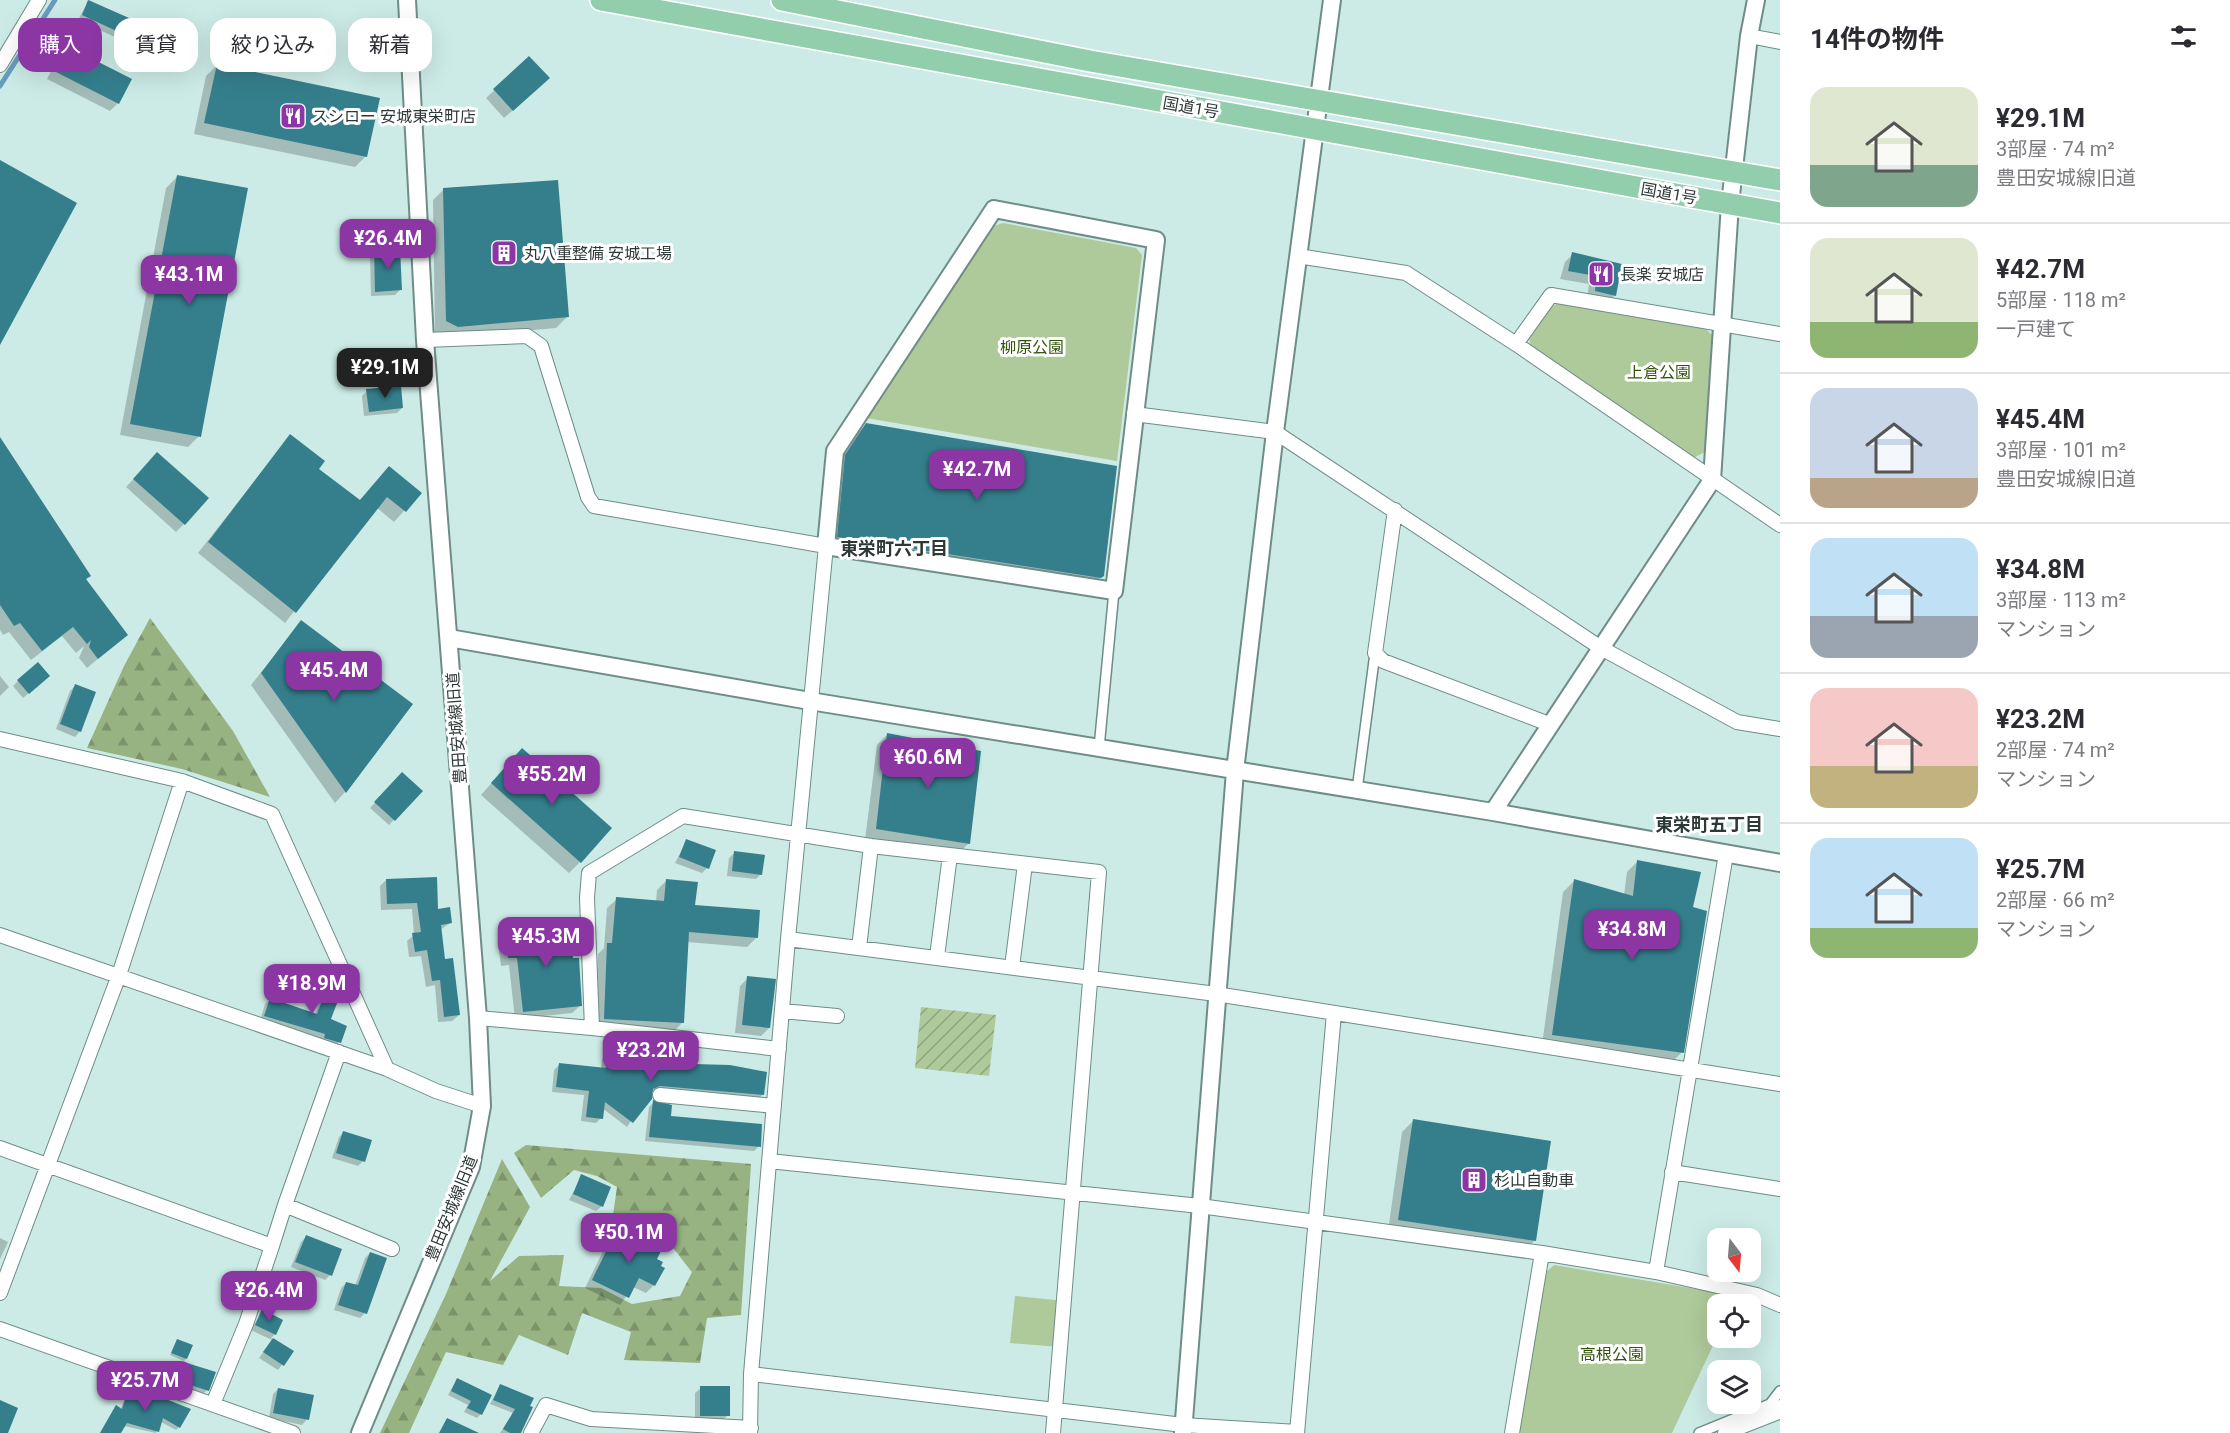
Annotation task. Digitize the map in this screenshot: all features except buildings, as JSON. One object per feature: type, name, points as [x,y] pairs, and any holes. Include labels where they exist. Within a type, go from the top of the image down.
[{"type":"highway","name":"国道1号","points":[[601,0],[1077,88],[1780,213]]},
{"type":"highway","name":"国道1号","points":[[782,0],[1090,61],[1780,180]]},
{"type":"street","points":[[0,65],[39,0]]},
{"type":"street","name":"豊田安城線旧道","points":[[360,1433],[471,1167],[482,1106],[478,1018],[425,340],[407,0]]},
{"type":"street","points":[[1183,1429],[1235,771],[1275,432],[1332,0]]},
{"type":"street","points":[[1493,812],[1712,480],[1733,171],[1749,36],[1756,0]]},
{"type":"street","points":[[1749,36],[1780,42]]},
{"type":"street","points":[[531,1433],[546,1405],[591,1419],[750,1431],[751,1374],[788,939],[835,451],[994,209],[1156,240],[1114,591],[1099,747]]},
{"type":"street","points":[[1298,256],[1406,273],[1516,344],[1780,525]]},
{"type":"street","points":[[1516,344],[1551,295],[1780,334]]},
{"type":"street","points":[[425,340],[527,336],[541,346],[588,497],[594,506],[826,546],[1114,591]]},
{"type":"street","points":[[1134,414],[1275,432],[1601,648],[1737,722],[1780,729]]},
{"type":"street","points":[[1357,790],[1395,510]]},
{"type":"street","points":[[449,638],[810,701],[1493,812],[1780,863]]},
{"type":"street","points":[[1376,653],[1383,661],[1549,724]]},
{"type":"street","points":[[0,739],[182,781],[272,814],[387,1069]]},
{"type":"street","points":[[0,1293],[50,1166],[119,975],[182,781]]},
{"type":"street","points":[[592,1028],[587,898],[589,873],[683,816],[871,846],[1099,872],[1053,1433]]},
{"type":"street","points":[[859,948],[871,846]]},
{"type":"street","points":[[1656,1272],[1726,854]]},
{"type":"street","points":[[938,957],[950,855]]},
{"type":"street","points":[[1012,967],[1025,864]]},
{"type":"street","points":[[0,935],[387,1069],[436,1091],[482,1106]]},
{"type":"street","points":[[788,939],[1216,994],[1780,1084]]},
{"type":"street","points":[[782,1011],[837,1016]]},
{"type":"street","points":[[751,1374],[1055,1410],[1183,1429],[1297,1432],[1334,1013]]},
{"type":"street","points":[[478,1018],[779,1049]]},
{"type":"street","points":[[213,1404],[246,1324],[339,1052]]},
{"type":"street","points":[[660,1095],[774,1107]]},
{"type":"street","points":[[0,1148],[272,1246]]},
{"type":"street","points":[[769,1161],[1200,1206],[1542,1253],[1656,1272],[1757,1294],[1780,1305]]},
{"type":"street","points":[[1672,1172],[1780,1189]]},
{"type":"street","points":[[285,1205],[392,1249]]},
{"type":"street","points":[[1512,1433],[1542,1253]]},
{"type":"street","points":[[0,1329],[293,1433]]},
{"type":"street","points":[[1699,1433],[1770,1404],[1780,1391]]},
{"type":"street","points":[[1725,1433],[1776,1413],[1780,1407]]},
{"type":"green space","name":"柳原公園","points":[[1003,223],[1136,248],[1142,255],[1117,461],[866,418],[994,226]]},
{"type":"green space","name":"上倉公園","points":[[1559,303],[1705,328],[1713,336],[1705,452],[1693,458],[1531,347],[1529,339],[1552,306]]},
{"type":"green space","points":[[150,618],[233,731],[270,797],[182,769],[87,748],[124,666]]},
{"type":"green space","points":[[921,1007],[996,1015],[989,1076],[915,1068]]},
{"type":"green space","points":[[526,1145],[751,1164],[741,1315],[707,1318],[700,1363],[624,1360],[631,1332],[582,1313],[568,1355],[519,1335],[503,1365],[446,1352],[409,1433],[380,1433],[446,1294],[502,1159],[530,1207],[490,1281],[519,1256],[564,1255],[559,1286],[601,1288],[632,1304],[680,1296],[692,1272],[669,1243],[658,1234],[628,1224],[613,1215],[617,1187],[597,1176],[574,1170],[541,1198],[514,1153]]},
{"type":"green space","name":"高根公園","points":[[1554,1265],[1725,1294],[1707,1294],[1707,1348],[1712,1348],[1672,1433],[1519,1433],[1545,1273]]},
{"type":"green space","points":[[1015,1296],[1065,1301],[1060,1347],[1010,1343]]},
{"type":"waterway","points":[[0,86],[55,0]]},
{"type":"place","name":"スシロー 安城東栄町店","points":[[293,116]]},
{"type":"place","name":"丸八重整備 安城工場","points":[[504,253]]},
{"type":"place","name":"長楽 安城店","points":[[1601,274]]},
{"type":"place","name":"杉山自動車","points":[[1474,1180]]},
{"type":"district","name":"東栄町六丁目","points":[[894,549]]},
{"type":"district","name":"東栄町五丁目","points":[[1709,825]]}]
